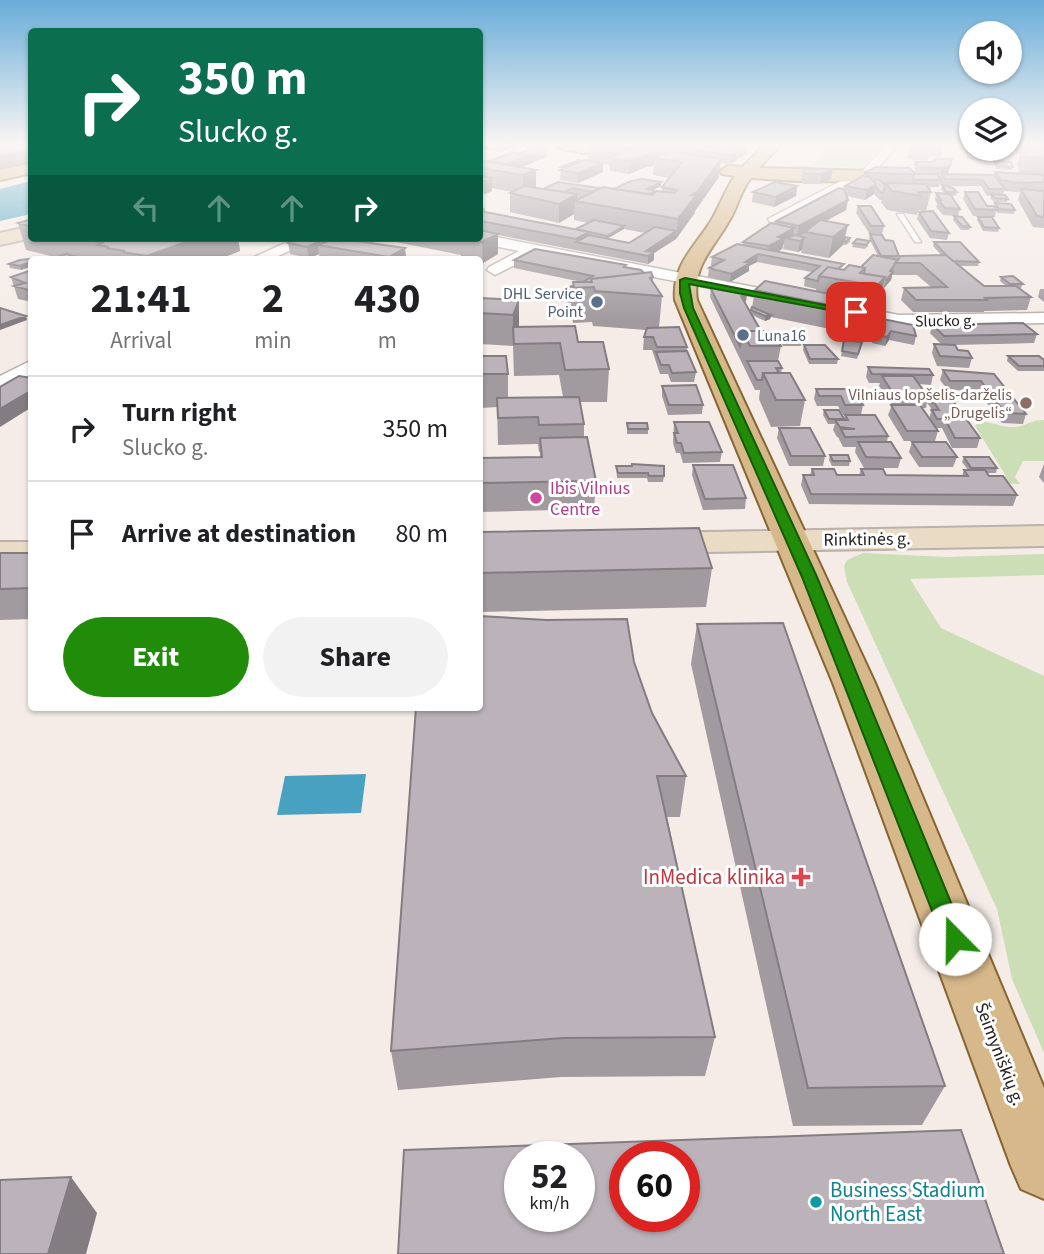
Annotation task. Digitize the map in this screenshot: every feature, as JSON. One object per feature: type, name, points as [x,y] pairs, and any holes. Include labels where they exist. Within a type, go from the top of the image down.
[{"type":"main road","points":[[726,211],[728,204]]},
{"type":"main road","points":[[685,280],[695,255],[726,211],[737,204]]},
{"type":"main road","points":[[0,239],[28,233]]},
{"type":"main road","name":"Šeimyniškių g.","points":[[685,280],[684,293],[688,308],[854,683],[1044,1166]]},
{"type":"main road","name":"Rinktinės g.","points":[[617,544],[1044,536]]},
{"type":"main road","points":[[0,552],[28,552]]},
{"type":"street","points":[[775,219],[806,204]]},
{"type":"street","name":"Slucko g.","points":[[483,239],[899,320],[1044,318]]},
{"type":"street","points":[[265,256],[299,242]]},
{"type":"street","points":[[495,270],[533,250]]},
{"type":"street","points":[[0,384],[28,368]]},
{"type":"lane","points":[[900,216],[918,240]]},
{"type":"green space","points":[[1044,420],[1044,461],[1023,461],[1015,477],[1020,484],[1000,483],[995,476],[1006,476],[975,426],[979,421],[1016,427]]},
{"type":"green space","points":[[863,553],[947,557],[1044,554],[1044,575],[910,579],[941,628],[1044,676],[1044,1053],[1012,979],[997,909],[847,582],[844,566],[847,560]]},
{"type":"water","points":[[0,204],[28,204],[28,215],[0,221]]},
{"type":"water","points":[[366,774],[361,813],[277,815],[285,776]]},
{"type":"building","points":[[589,204],[690,204],[678,219]]},
{"type":"building","points":[[809,204],[841,204],[799,226],[776,221]]},
{"type":"building","points":[[941,204],[956,204],[960,209],[945,208]]},
{"type":"building","points":[[972,204],[985,204],[997,210],[975,209]]},
{"type":"building","points":[[995,204],[1011,204],[1015,210],[999,209]]},
{"type":"building","points":[[1030,204],[1044,204],[1044,217],[1037,216]]},
{"type":"building","points":[[858,206],[871,206],[884,226],[871,226]]},
{"type":"building","points":[[933,211],[949,233],[931,231],[919,212]]},
{"type":"building","points":[[483,212],[589,232],[576,239],[483,222]]},
{"type":"building","points":[[954,216],[962,217],[970,227],[962,226]]},
{"type":"building","points":[[978,217],[992,217],[999,228],[984,227]]},
{"type":"building","points":[[594,220],[624,226],[607,236],[576,229]]},
{"type":"building","points":[[820,220],[848,225],[833,237],[805,232]]},
{"type":"building","points":[[771,223],[794,228],[778,237],[784,238],[769,246],[743,242]]},
{"type":"building","points":[[655,227],[676,231],[646,251],[654,252],[648,256],[576,242],[589,235],[629,243]]},
{"type":"building","points":[[483,231],[498,234],[483,242]]},
{"type":"building","points":[[870,234],[882,235],[885,240],[893,241],[899,256],[881,256]]},
{"type":"building","points":[[796,235],[805,238],[800,241],[785,238]]},
{"type":"building","points":[[857,239],[870,241],[866,245],[853,243]]},
{"type":"building","points":[[97,242],[186,242],[147,256],[98,245],[102,243]]},
{"type":"building","points":[[290,242],[319,242],[307,247],[288,243]]},
{"type":"building","points":[[326,242],[364,242],[405,248],[391,256],[383,256],[318,245]]},
{"type":"building","points":[[934,242],[960,242],[979,262],[953,261]]},
{"type":"building","points":[[737,244],[844,264],[838,269],[828,267],[818,281],[805,278],[820,266],[758,254],[745,262],[750,263],[731,274],[709,268],[724,260],[712,257]]},
{"type":"building","points":[[535,249],[626,265],[624,267],[644,273],[583,282],[593,276],[514,260]]},
{"type":"building","points":[[873,255],[898,260],[886,280],[885,277],[864,274],[865,268],[861,267]]},
{"type":"building","points":[[946,255],[984,286],[1016,286],[1031,297],[916,300],[904,288],[947,287],[920,263],[895,263],[901,256]]},
{"type":"building","points":[[28,259],[28,263],[20,266],[9,264]]},
{"type":"building","points":[[849,265],[865,268],[860,273],[885,277],[877,286],[819,276],[828,267],[844,270]]},
{"type":"building","points":[[28,271],[28,290],[14,286],[25,283],[11,277]]},
{"type":"building","points":[[651,272],[653,277],[650,278],[662,296],[595,291],[594,287],[574,288],[573,282],[592,282],[591,279]]},
{"type":"building","points":[[1013,276],[1023,284],[1010,284],[1001,277]]},
{"type":"building","points":[[765,281],[845,297],[835,306],[755,290]]},
{"type":"building","points":[[573,285],[572,295],[561,293]]},
{"type":"building","points":[[719,286],[747,292],[741,296],[761,331],[742,331],[740,346],[711,289]]},
{"type":"building","points":[[483,298],[519,300],[513,315],[483,313]]},
{"type":"building","points":[[752,307],[771,315],[765,316],[751,310]]},
{"type":"building","points":[[0,308],[26,316],[0,325]]},
{"type":"building","points":[[857,314],[913,325],[916,336],[891,331],[887,337],[875,334],[878,330],[849,323]]},
{"type":"building","points":[[1023,323],[1037,334],[944,336],[933,325]]},
{"type":"building","points":[[575,326],[578,342],[603,342],[609,369],[565,370],[560,343],[514,344],[513,327]]},
{"type":"building","points":[[679,327],[687,347],[657,347],[653,337],[644,337],[647,328]]},
{"type":"building","points":[[742,331],[772,331],[781,346],[750,346]]},
{"type":"building","points":[[781,337],[800,337],[802,341],[784,341]]},
{"type":"building","points":[[844,340],[862,342],[858,354],[842,351]]},
{"type":"building","points":[[934,344],[955,345],[958,350],[968,351],[972,358],[940,356]]},
{"type":"building","points":[[804,345],[825,345],[838,359],[810,359]]},
{"type":"building","points":[[687,351],[696,372],[672,373],[669,365],[661,365],[656,352]]},
{"type":"building","points":[[483,356],[506,356],[508,374],[483,374]]},
{"type":"building","points":[[1008,356],[1039,356],[1044,360],[1044,366],[1019,366]]},
{"type":"building","points":[[747,361],[778,361],[782,368],[776,368],[779,373],[763,373],[762,380],[757,380]]},
{"type":"building","points":[[868,367],[929,369],[933,375],[872,374]]},
{"type":"building","points":[[943,370],[994,374],[1026,414],[1005,413],[981,381],[950,381]]},
{"type":"building","points":[[763,373],[790,373],[805,400],[776,400]]},
{"type":"building","points":[[19,376],[28,377],[28,392],[0,409],[0,387]]},
{"type":"building","points":[[882,376],[913,376],[929,398],[896,398]]},
{"type":"building","points":[[696,385],[703,405],[669,405],[662,386]]},
{"type":"building","points":[[816,389],[858,389],[863,397],[858,397],[863,405],[845,405],[841,396],[819,396]]},
{"type":"building","points":[[926,394],[942,394],[947,401],[932,403]]},
{"type":"building","points":[[579,397],[584,424],[539,425],[538,417],[498,418],[497,398]]},
{"type":"building","points":[[933,401],[953,401],[980,438],[955,438],[945,419],[937,419],[932,410],[939,410]]},
{"type":"building","points":[[891,405],[920,405],[938,431],[907,431]]},
{"type":"building","points":[[824,410],[839,410],[844,419],[829,419]]},
{"type":"building","points":[[845,415],[875,415],[888,436],[845,437],[841,429],[855,429],[840,427],[835,420],[848,420]]},
{"type":"building","points":[[674,422],[709,422],[722,452],[684,453],[681,443],[677,443],[674,433],[678,433]]},
{"type":"building","points":[[627,423],[647,423],[648,429],[628,429]]},
{"type":"building","points":[[779,428],[810,428],[825,456],[791,456]]},
{"type":"building","points":[[587,437],[596,481],[483,483],[483,458],[542,457],[540,438]]},
{"type":"building","points":[[858,442],[891,442],[901,458],[866,457]]},
{"type":"building","points":[[912,442],[946,442],[957,457],[922,457]]},
{"type":"building","points":[[830,455],[848,455],[850,461],[833,461]]},
{"type":"building","points":[[964,457],[989,457],[997,468],[971,468]]},
{"type":"building","points":[[693,465],[733,465],[746,498],[705,499]]},
{"type":"building","points":[[616,466],[664,466],[664,476],[618,473]]},
{"type":"building","points":[[812,469],[834,469],[837,475],[864,475],[861,469],[883,469],[886,475],[968,476],[964,470],[985,470],[989,476],[1003,476],[1017,495],[811,494],[803,475],[814,475]]},
{"type":"building","points":[[699,528],[712,568],[483,573],[483,532]]},
{"type":"building","points":[[0,553],[28,553],[28,588],[0,589]]},
{"type":"building","points":[[483,616],[546,620],[627,619],[634,662],[652,713],[686,776],[657,776],[715,1037],[563,1038],[391,1051],[416,711],[483,711]]},
{"type":"building","points":[[783,623],[945,1086],[808,1088],[697,624]]},
{"type":"building","name":"Business Stadium North East","points":[[961,1130],[1004,1254],[398,1254],[404,1150],[504,1146],[504,1232],[595,1232],[595,1143],[609,1143],[609,1232],[700,1232],[700,1141],[655,1141]]},
{"type":"building","points":[[71,1177],[48,1254],[0,1254],[0,1180]]},
{"type":"place","name":"DHL Service Point","points":[[597,302]]},
{"type":"place","name":"Luna16","points":[[743,335]]},
{"type":"place","name":"Vilniaus lopšelis-darželis „Drugelis“","points":[[1026,403]]},
{"type":"place","name":"Ibis Vilnius Centre","points":[[536,498]]},
{"type":"place","name":"InMedica klinika","points":[[801,877]]},
{"type":"place","name":"Business Stadium North East","points":[[816,1202]]},
{"type":"route","points":[[856,312],[685,280],[684,293],[688,308],[854,683],[955,939]]}]
